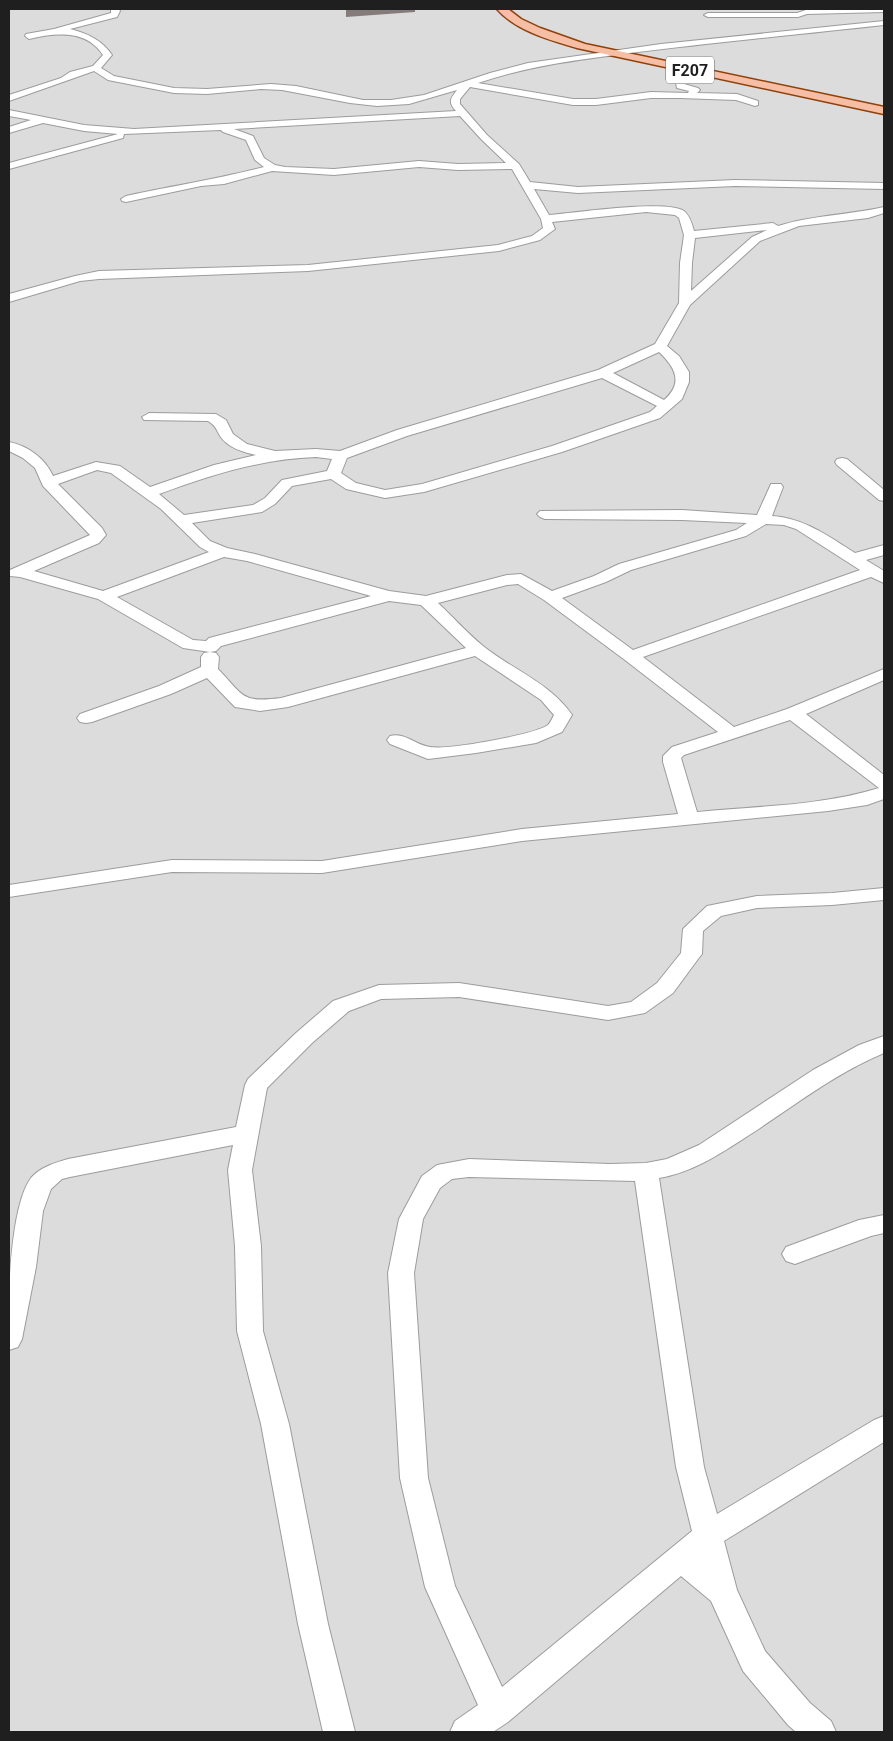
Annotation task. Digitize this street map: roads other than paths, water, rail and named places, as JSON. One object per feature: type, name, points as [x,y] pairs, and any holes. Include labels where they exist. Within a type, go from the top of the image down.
[{"type":"main road","name":"F207","points":[[502,9],[537,30],[587,47],[884,111]]},
{"type":"street","points":[[9,98],[64,80],[73,74],[96,68],[108,55],[103,46],[94,40],[58,30],[114,15],[115,9]]},
{"type":"street","points":[[708,14],[798,15],[806,12],[884,10]]},
{"type":"street","points":[[96,68],[111,78],[186,92],[272,86],[303,90],[367,104],[393,103],[419,99],[496,73],[526,66],[612,53],[884,23]]},
{"type":"street","points":[[29,36],[62,31]]},
{"type":"street","points":[[467,84],[573,102],[596,102],[651,95],[693,93],[695,90],[680,86],[679,78],[697,72]]},
{"type":"street","points":[[9,298],[79,278],[99,275],[308,268],[499,248],[536,238],[549,229],[546,220],[515,166],[462,114],[455,104],[455,99],[467,84]]},
{"type":"street","points":[[680,94],[737,97],[755,103]]},
{"type":"street","points":[[9,113],[84,128],[134,132],[462,114]]},
{"type":"street","points":[[9,130],[43,120]]},
{"type":"street","points":[[212,128],[247,136],[250,138],[260,160],[272,168]]},
{"type":"street","points":[[9,166],[134,132]]},
{"type":"street","points":[[126,199],[201,183],[224,181],[272,168],[309,172],[334,172],[419,164],[458,167],[515,166]]},
{"type":"street","points":[[526,185],[578,190],[735,183],[884,186]]},
{"type":"street","points":[[546,220],[578,217],[600,212],[646,209],[678,212],[684,217],[690,235],[686,263],[685,303]]},
{"type":"street","points":[[690,235],[868,215],[884,210]]},
{"type":"street","points":[[148,493],[221,466],[276,455],[317,452],[341,455],[402,433],[603,373],[660,347],[685,303],[756,239],[776,230],[798,224]]},
{"type":"street","points":[[179,520],[257,508],[270,501],[287,483],[333,474],[352,486],[385,494],[424,488],[557,449],[655,415],[677,396],[682,382],[682,372],[674,359],[660,347]]},
{"type":"street","points":[[603,373],[666,406]]},
{"type":"street","points":[[149,417],[211,417],[221,423],[227,436],[242,447],[276,455]]},
{"type":"street","points":[[9,446],[28,456],[41,466],[48,482],[97,531],[98,535],[94,540],[14,573]]},
{"type":"street","points":[[333,474],[341,455]]},
{"type":"street","points":[[842,462],[884,497]]},
{"type":"street","points":[[48,482],[96,466],[108,466],[115,469],[166,506],[206,544],[223,552],[249,557],[388,596],[426,601],[514,579],[521,579],[550,597],[632,656],[732,734]]},
{"type":"street","points":[[550,597],[600,580],[625,567],[741,533],[762,520],[776,487]]},
{"type":"street","points":[[545,514],[682,515],[786,521],[801,526],[851,559],[878,574]]},
{"type":"street","points":[[851,559],[884,550]]},
{"type":"street","points":[[104,596],[223,552]]},
{"type":"street","points":[[14,573],[104,596],[189,644],[210,647]]},
{"type":"street","points":[[632,656],[878,574]]},
{"type":"street","points":[[388,596],[215,642],[210,647],[209,670],[241,703],[260,706],[282,702],[478,650]]},
{"type":"street","points":[[396,740],[428,753],[530,739],[556,728],[563,716],[547,696],[478,650],[426,601]]},
{"type":"street","points":[[86,718],[164,690],[209,670]]},
{"type":"street","points":[[689,817],[672,762],[672,756],[678,751],[793,714],[884,674]]},
{"type":"street","points":[[793,714],[884,784]]},
{"type":"street","points":[[9,891],[172,866],[322,867],[522,835],[689,817],[828,805],[867,799],[884,793]]},
{"type":"street","points":[[339,1732],[313,1624],[275,1424],[250,1331],[248,1246],[240,1170],[256,1085],[304,1038],[342,1006],[379,992],[459,990],[608,1013],[637,1008],[666,988],[691,954],[693,929],[714,911],[757,902],[832,899],[884,894]]},
{"type":"street","points":[[497,1711],[440,1588],[414,1478],[401,1272],[411,1219],[431,1182],[446,1171],[469,1168],[610,1173],[646,1172],[672,1167],[706,1151],[821,1076],[884,1044]]},
{"type":"street","points":[[9,1340],[23,1267],[31,1211],[40,1184],[53,1173],[68,1168],[248,1134]]},
{"type":"street","points":[[646,1172],[690,1467],[722,1591],[754,1661],[799,1714],[820,1732]]},
{"type":"street","points":[[795,1254],[868,1227],[884,1224]]},
{"type":"street","points":[[466,1732],[497,1711],[708,1535],[884,1428]]},
{"type":"street","points":[[680,1558],[722,1591]]}]
